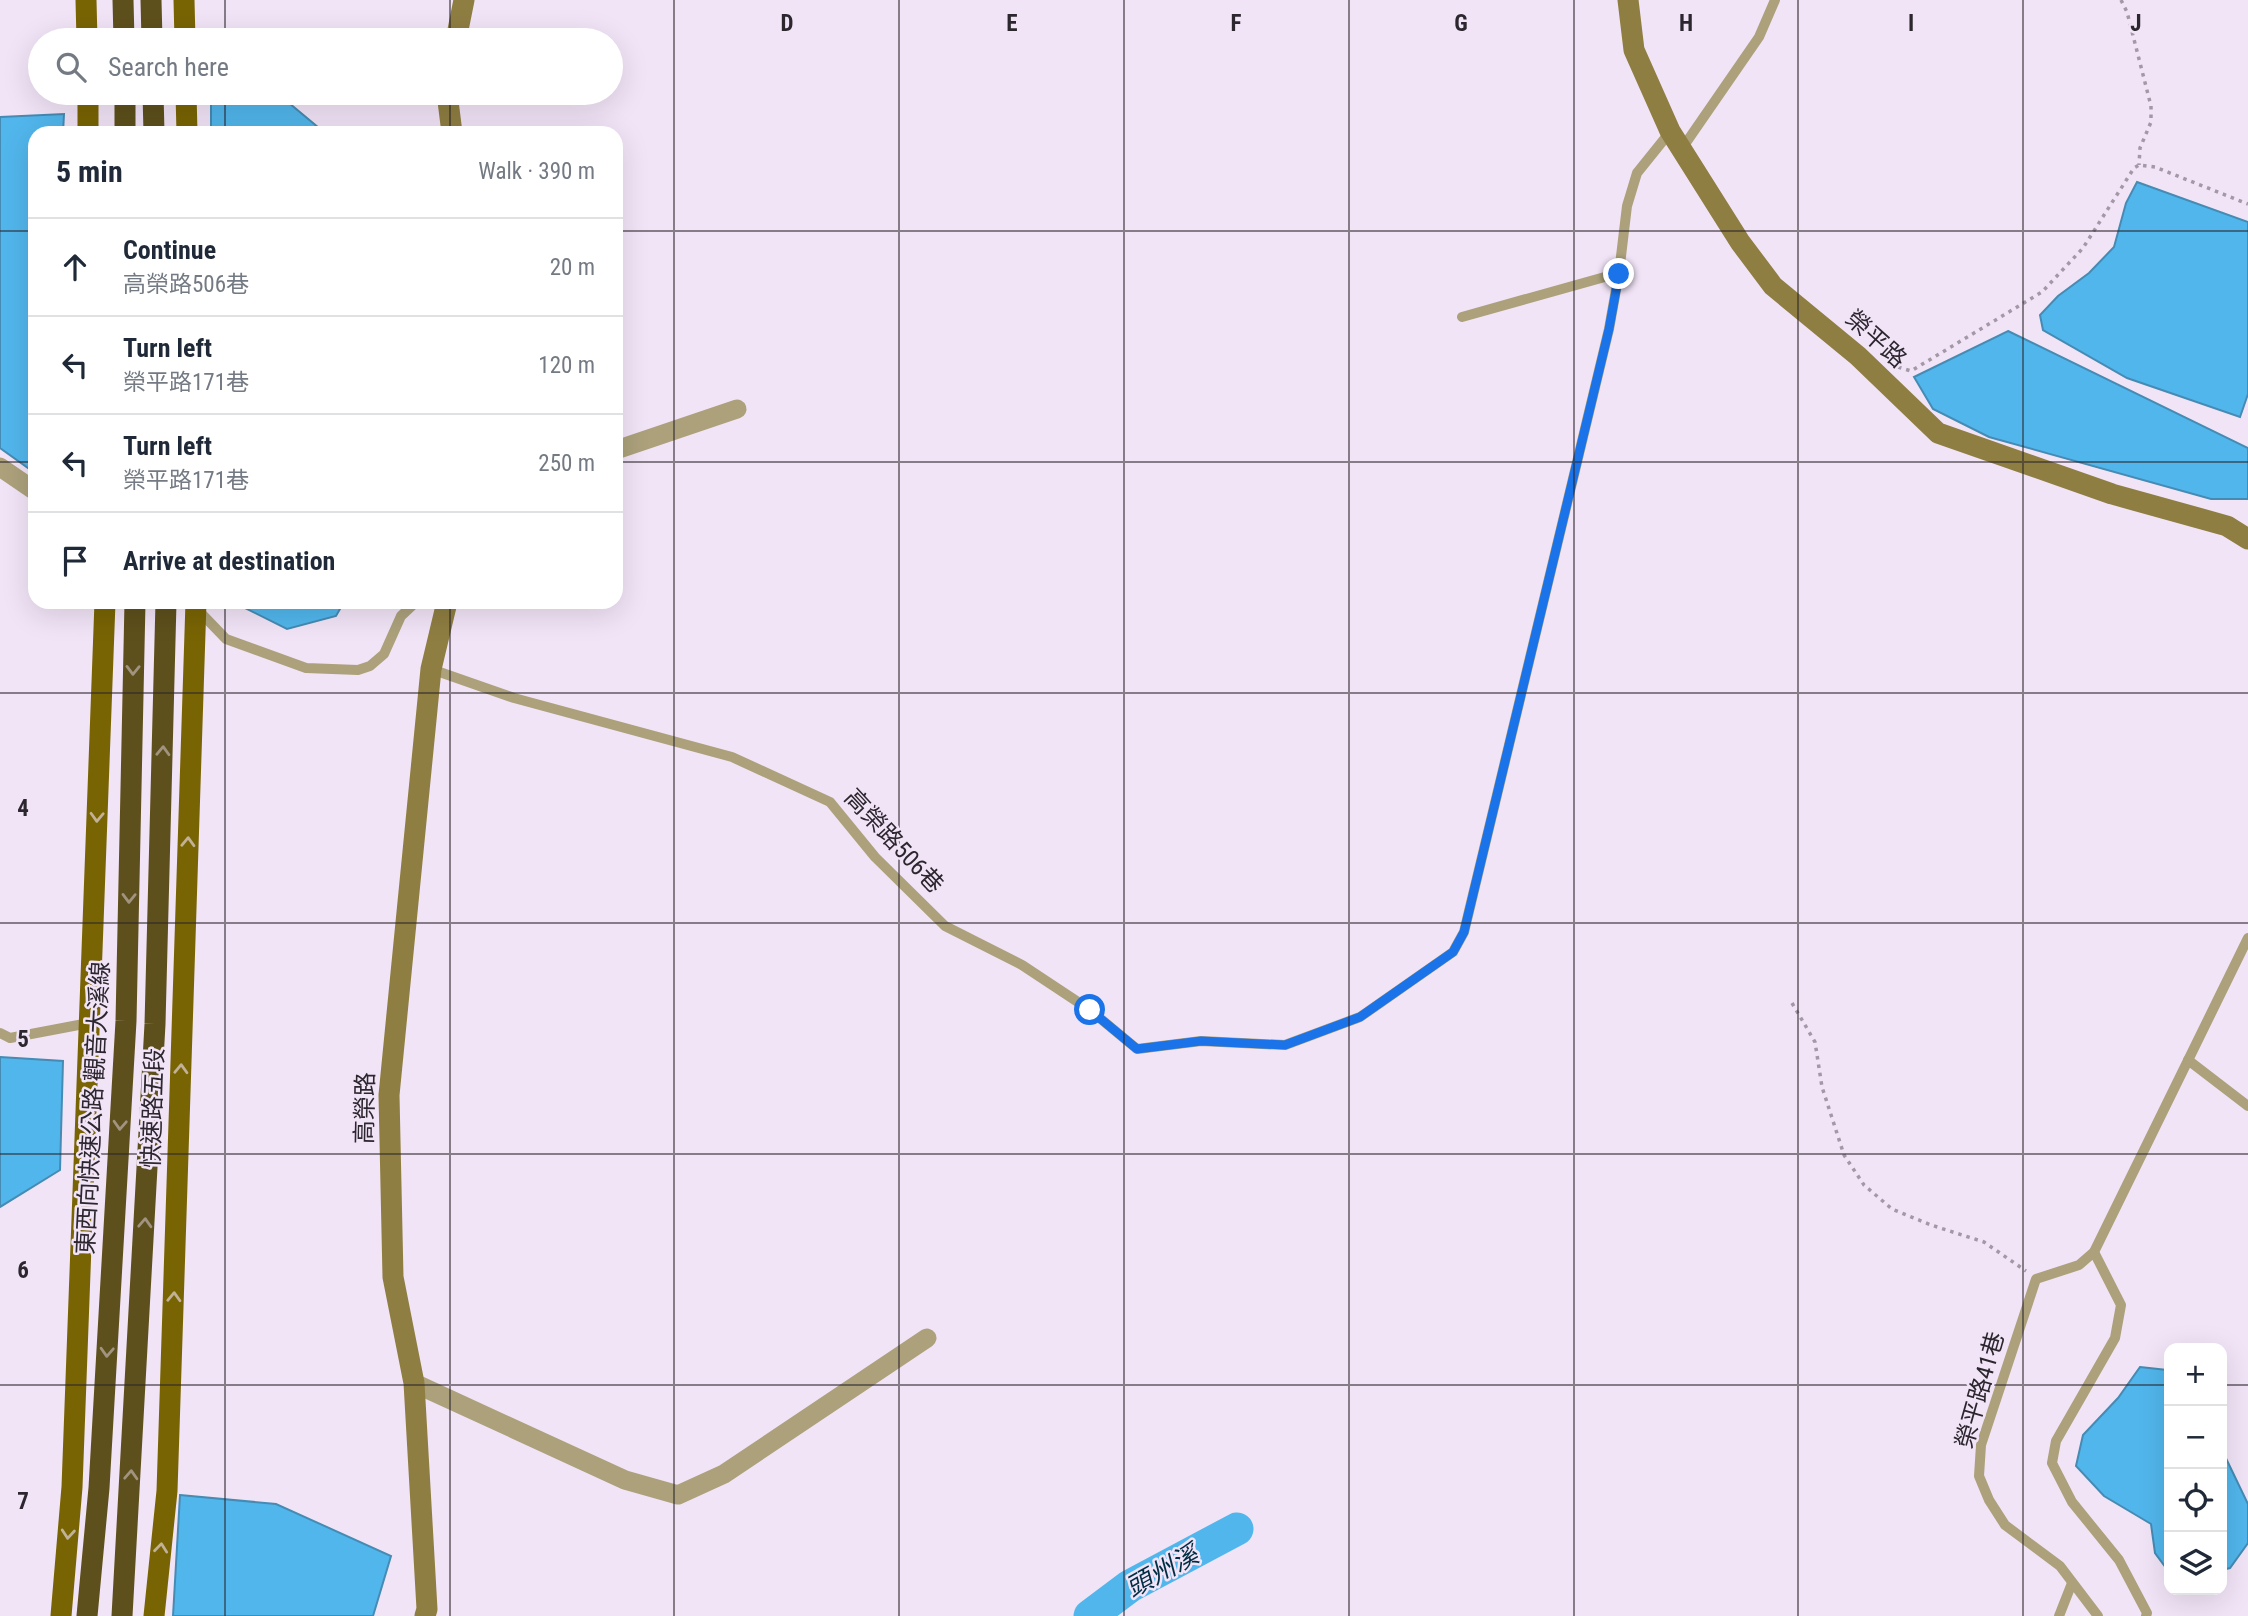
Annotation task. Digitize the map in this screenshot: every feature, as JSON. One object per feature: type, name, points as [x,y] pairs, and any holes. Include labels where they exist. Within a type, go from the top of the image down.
[{"type":"highway","points":[[123,0],[124,28]]},
{"type":"highway","points":[[151,0],[152,28]]},
{"type":"highway","points":[[125,105],[125,126]]},
{"type":"highway","points":[[153,105],[154,126]]},
{"type":"highway","name":"東西向快速公路 觀音大溪線","points":[[87,1616],[99,1489],[126,1021],[135,609]]},
{"type":"highway","points":[[122,1616],[155,1024],[166,609]]},
{"type":"main road","points":[[86,0],[87,28]]},
{"type":"main road","points":[[184,0],[185,28]]},
{"type":"main road","points":[[88,105],[88,126]]},
{"type":"main road","points":[[186,105],[187,126]]},
{"type":"main road","points":[[61,1616],[72,1487],[105,609]]},
{"type":"main road","name":"快速路五段","points":[[154,1616],[167,1490],[196,609]]},
{"type":"street","points":[[458,28],[464,0]]},
{"type":"street","name":"榮平路","points":[[1628,0],[1634,50],[1675,141],[1740,242],[1773,286],[1858,356],[1938,433],[2112,494],[2227,526],[2248,539]]},
{"type":"street","points":[[448,105],[451,126]]},
{"type":"street","points":[[623,448],[737,409]]},
{"type":"street","points":[[0,467],[28,486]]},
{"type":"street","name":"高榮路","points":[[425,1616],[427,1609],[414,1383],[393,1277],[389,1095],[431,669],[445,609]]},
{"type":"street","points":[[414,1383],[625,1480],[678,1495],[724,1474],[928,1338]]},
{"type":"lane","points":[[1462,317],[1619,274],[1627,205],[1637,173],[1675,141],[1759,37],[1775,0]]},
{"type":"lane","name":"高榮路506巷","points":[[431,669],[514,698],[732,757],[830,802],[875,857],[945,926],[1022,965],[1090,1010],[1137,1049],[1201,1041],[1285,1045],[1360,1017],[1453,952],[1464,932],[1606,342],[1619,274]]},
{"type":"lane","points":[[200,609],[226,639],[306,668],[358,670],[370,666],[384,654],[401,616],[408,609]]},
{"type":"lane","points":[[2036,1279],[2079,1265],[2094,1252],[2248,938]]},
{"type":"lane","points":[[0,1033],[10,1038],[89,1023]]},
{"type":"lane","points":[[2188,1060],[2248,1106]]},
{"type":"lane","points":[[2094,1252],[2121,1305],[2115,1338],[2056,1441],[2052,1463],[2072,1502],[2119,1560],[2147,1612],[2146,1616]]},
{"type":"lane","name":"榮平路41巷","points":[[2036,1279],[1981,1445],[1979,1476],[1989,1500],[2005,1525],[2060,1566],[2098,1616]]},
{"type":"lane","points":[[2059,1616],[2072,1583]]},
{"type":"path","points":[[2121,0],[2151,106],[2151,122],[2140,148],[2139,165]]},
{"type":"path","points":[[1898,367],[1911,371],[2042,292],[2083,248],[2134,168],[2139,165],[2155,167],[2248,204]]},
{"type":"path","points":[[1792,1003],[1815,1042],[1822,1087],[1844,1155],[1864,1185],[1892,1209],[1984,1242],[2036,1279]]},
{"type":"water","points":[[211,105],[291,105],[317,126],[211,126]]},
{"type":"water","points":[[64,114],[63,126],[28,126],[28,468],[0,448],[0,117]]},
{"type":"water","points":[[2137,182],[2248,222],[2248,394],[2240,417],[2127,378],[2043,330],[2040,315],[2058,296],[2089,273],[2114,247],[2126,203]]},
{"type":"water","points":[[2008,331],[2248,448],[2248,499],[2211,499],[1989,437],[1933,409],[1914,377]]},
{"type":"water","points":[[247,609],[340,609],[336,616],[287,629]]},
{"type":"water","points":[[0,1057],[63,1061],[60,1170],[0,1207]]},
{"type":"water","points":[[2140,1367],[2164,1370],[2164,1565],[2155,1553],[2151,1524],[2104,1496],[2076,1466],[2083,1435],[2118,1398]]},
{"type":"water","points":[[2227,1460],[2248,1504],[2248,1543],[2227,1569]]},
{"type":"water","points":[[180,1495],[276,1504],[391,1556],[373,1616],[173,1616]]},
{"type":"waterway","name":"頭州溪","points":[[1090,1616],[1130,1586],[1237,1529]]},
{"type":"route","points":[[1090,1010],[1137,1049],[1201,1041],[1285,1045],[1360,1017],[1453,952],[1464,932],[1609,329],[1619,274]]}]
